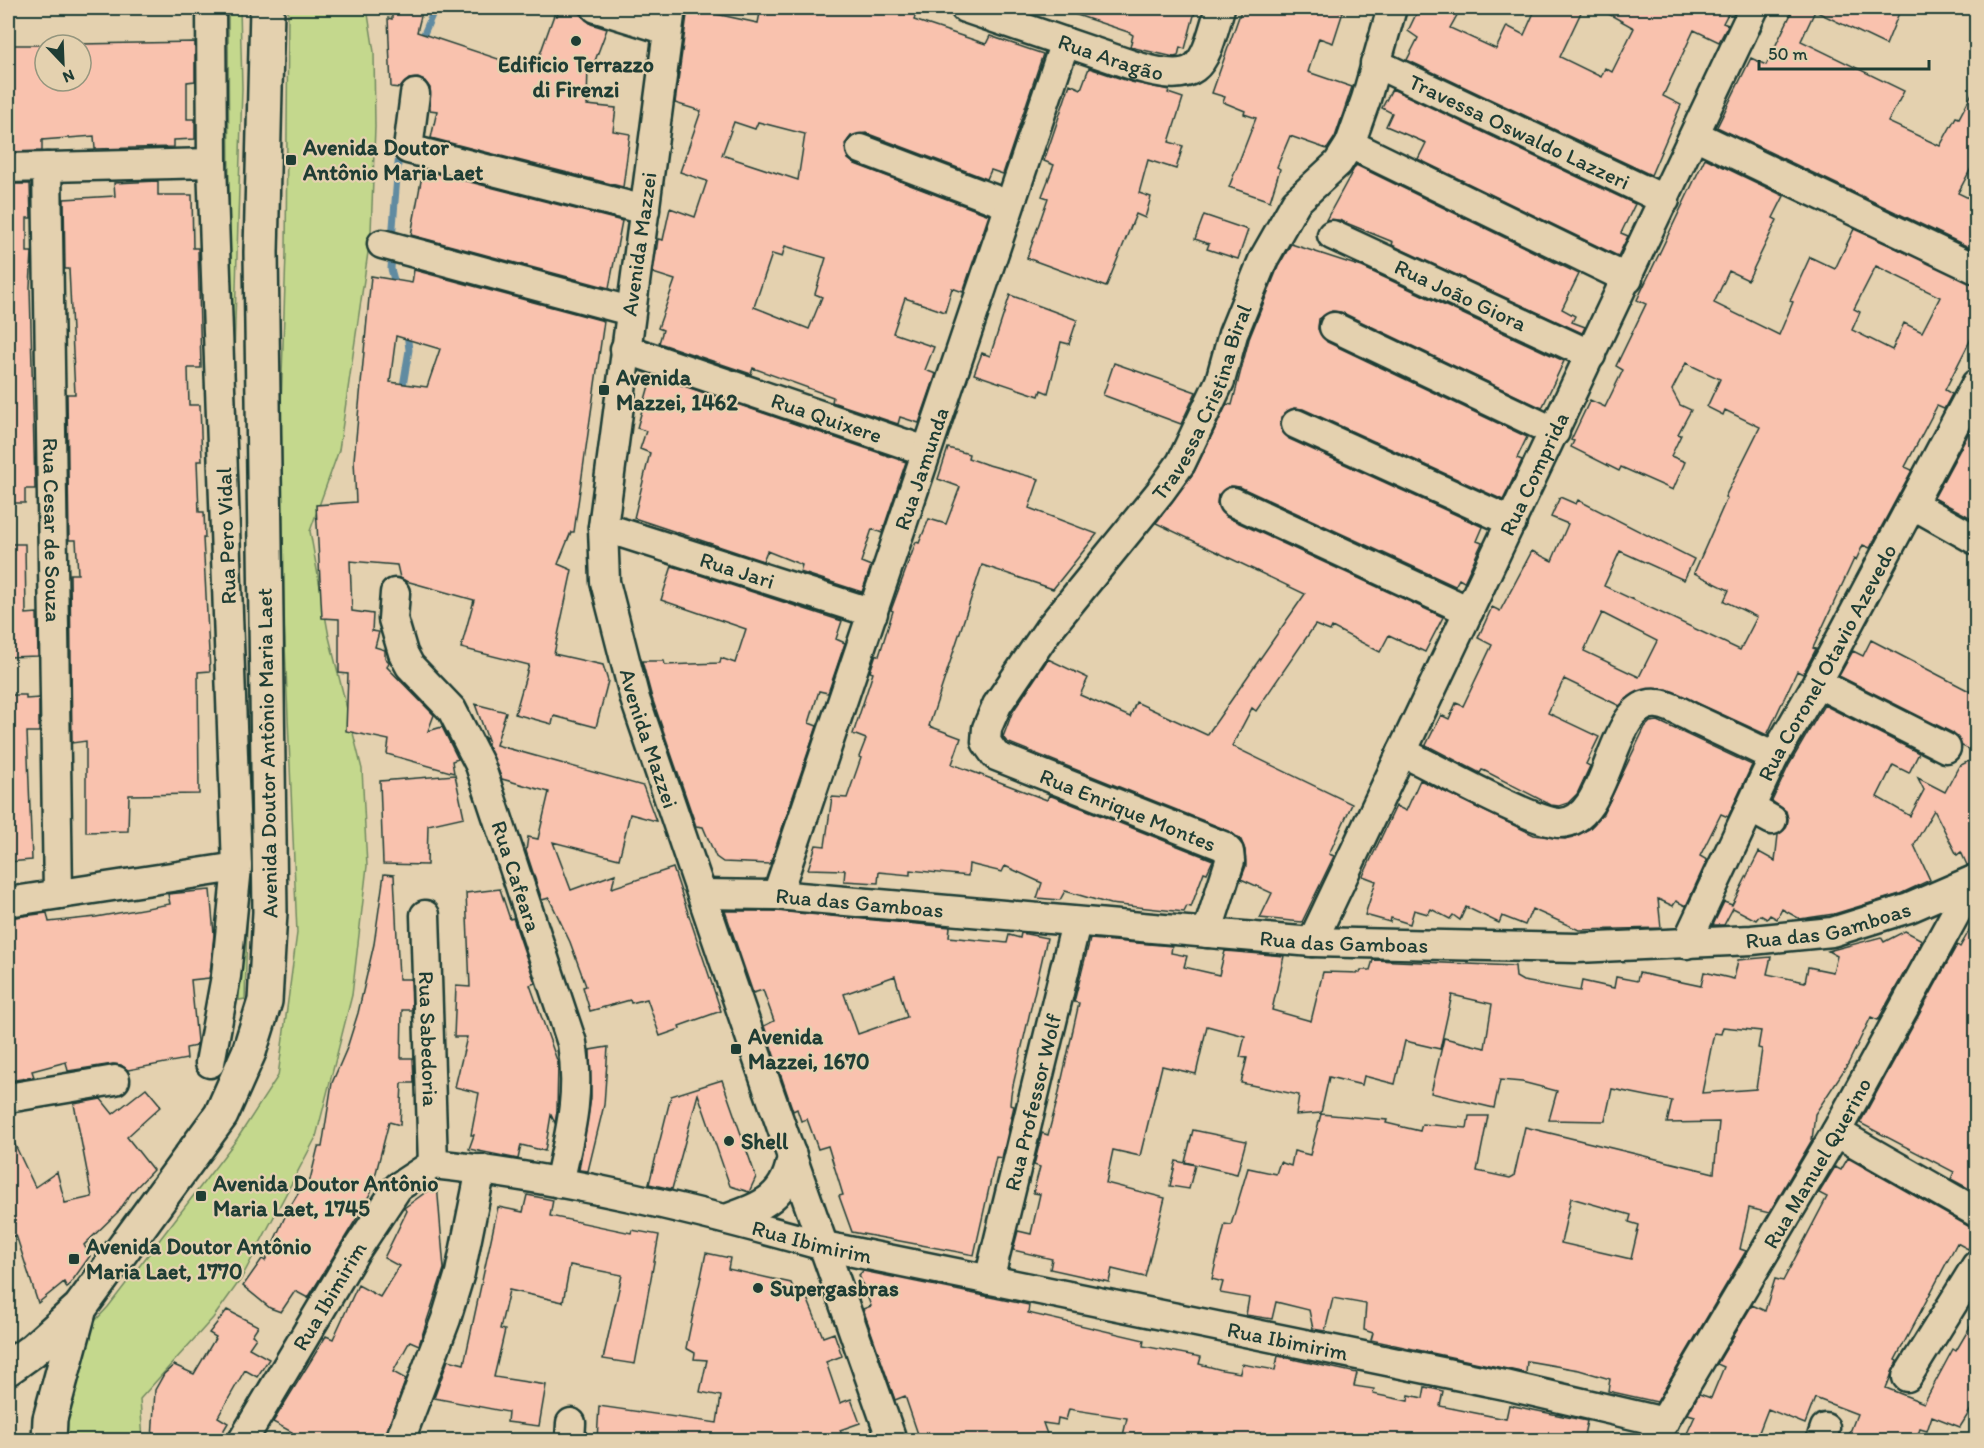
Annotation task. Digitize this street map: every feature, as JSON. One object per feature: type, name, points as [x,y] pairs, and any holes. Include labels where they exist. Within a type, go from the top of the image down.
[{"type":"main road","name":"Avenida Doutor Antônio Maria Laet","points":[[50,1430],[80,1308],[221,1115],[249,1052],[265,1001],[270,912],[261,252],[267,8]]},
{"type":"main road","points":[[50,1430],[34,1381],[9,1367],[80,1308]]},
{"type":"street","name":"Rua Pero Vidal","points":[[210,1063],[226,976],[237,867],[213,163],[211,8]]},
{"type":"street","points":[[596,8],[669,19]]},
{"type":"street","name":"Rua Aragão","points":[[965,8],[1162,74],[1180,75],[1194,69],[1203,58],[1220,8]]},
{"type":"street","name":"Travessa Cristina Biral","points":[[1014,765],[996,756],[986,742],[987,728],[997,705],[1054,622],[1160,492],[1181,462],[1220,381],[1240,315],[1263,260],[1296,202],[1338,163],[1350,144],[1392,8]]},
{"type":"street","name":"Rua Comprida","points":[[1312,942],[1665,201],[1754,8]]},
{"type":"street","name":"Avenida Mazzei","points":[[669,19],[603,527],[605,582],[628,676],[892,1440]]},
{"type":"street","name":"Rua Jamunda","points":[[777,895],[1065,42]]},
{"type":"street","name":"Travessa Oswaldo Lazzeri","points":[[1375,63],[1665,201]]},
{"type":"street","points":[[415,94],[408,149],[645,210]]},
{"type":"street","points":[[1695,135],[1977,269]]},
{"type":"street","points":[[1350,144],[1628,279]]},
{"type":"street","points":[[861,149],[1009,204]]},
{"type":"street","points":[[8,168],[213,163]]},
{"type":"street","name":"Rua Cesar de Souza","points":[[46,167],[58,894]]},
{"type":"street","name":"Rua João Giora","points":[[1332,235],[1591,355]]},
{"type":"street","points":[[382,244],[630,311]]},
{"type":"street","points":[[1334,327],[1555,432]]},
{"type":"street","name":"Rua Quixere","points":[[625,349],[927,451]]},
{"type":"street","name":"Rua Coronel Otavio Azevedo","points":[[1686,944],[1761,814],[1774,757],[1817,683],[1977,384]]},
{"type":"street","points":[[1296,424],[1512,522]]},
{"type":"street","points":[[1233,502],[1469,611]]},
{"type":"street","points":[[1912,504],[1977,540]]},
{"type":"street","name":"Rua Jari","points":[[603,527],[873,614]]},
{"type":"street","name":"Rua Cafeara","points":[[395,593],[393,619],[403,653],[410,666],[452,710],[480,765],[572,1043],[577,1068],[577,1098],[559,1183]]},
{"type":"street","points":[[1817,683],[1946,748]]},
{"type":"street","points":[[1402,752],[1533,815],[1560,823],[1575,819],[1585,810],[1624,728],[1635,712],[1645,704],[1658,704],[1676,710],[1774,757]]},
{"type":"street","name":"Rua Enrique Montes","points":[[1014,765],[1222,846],[1229,852],[1230,861],[1207,933]]},
{"type":"street","points":[[8,902],[237,867]]},
{"type":"street","name":"Rua das Gamboas","points":[[702,894],[777,895],[1312,942],[1542,948],[1686,944],[1832,932],[1909,908],[1975,879]]},
{"type":"street","name":"Rua Manuel Querino","points":[[1658,1431],[1836,1132],[1975,879]]},
{"type":"street","name":"Rua Sabedoria","points":[[425,915],[433,1164]]},
{"type":"street","name":"Rua Professor Wolf","points":[[989,1280],[1076,923]]},
{"type":"street","points":[[8,1098],[115,1080]]},
{"type":"street","points":[[1836,1132],[1977,1212]]},
{"type":"street","points":[[726,1219],[754,1208],[776,1195],[788,1177],[792,1155]]},
{"type":"street","name":"Rua Ibimirim","points":[[243,1440],[354,1252],[398,1187],[433,1164],[481,1169],[559,1183],[726,1219],[824,1246],[1493,1383],[1658,1431]]},
{"type":"street","points":[[400,1440],[446,1318],[460,1273],[481,1169]]},
{"type":"street","points":[[1907,1377],[1977,1266]]},
{"type":"green space","points":[[228,8],[240,8],[242,88],[230,475]]},
{"type":"green space","points":[[288,8],[367,8],[374,52],[375,127],[371,232],[339,450],[310,531],[329,637],[362,769],[367,866],[352,995],[316,1137],[241,1279],[213,1318],[140,1399],[143,1440],[66,1440],[67,1361],[79,1338],[108,1307],[237,1139],[278,1076],[297,933],[284,621],[281,406],[286,253]]},
{"type":"green space","points":[[231,501],[247,924],[245,999],[239,1000],[244,895],[231,598]]},
{"type":"building","points":[[392,8],[423,8],[417,32],[534,71],[554,15],[557,16],[560,8],[581,14],[591,24],[607,29],[593,66],[588,64],[587,105],[616,108],[613,131],[630,134],[623,187],[431,138],[437,111],[430,110],[430,88],[425,81],[418,78],[409,79],[400,88],[391,87],[388,18],[392,19]]},
{"type":"building","points":[[688,8],[758,23],[761,8],[917,8],[914,20],[986,44],[990,36],[1043,54],[1003,174],[991,170],[987,179],[866,133],[851,136],[845,144],[848,159],[855,164],[989,215],[963,292],[952,288],[945,312],[905,298],[893,333],[934,347],[925,370],[936,374],[919,423],[900,417],[898,424],[832,402],[833,397],[753,368],[751,374],[659,343],[663,330],[658,328],[675,280],[653,273],[658,239],[663,240],[670,208],[695,217],[707,181],[680,172],[701,111],[675,103]],"holes":[[[734,122],[755,129],[758,122],[805,134],[798,180],[722,155]],[[785,246],[826,258],[815,294],[822,297],[809,329],[754,307],[772,254],[782,257]]]},
{"type":"building","points":[[1066,8],[1196,8],[1185,49],[1180,47],[1178,56],[1174,57],[1130,47],[1133,35],[1065,11]]},
{"type":"building","points":[[1242,8],[1329,8],[1343,12],[1333,43],[1319,38],[1308,72],[1352,87],[1335,137],[1327,149],[1290,136],[1277,167],[1280,169],[1270,201],[1229,187],[1256,118],[1223,102],[1225,97],[1212,93]]},
{"type":"building","points":[[1419,8],[1461,8],[1450,28],[1496,49],[1507,26],[1524,35],[1536,8],[1583,8],[1560,57],[1601,77],[1605,68],[1612,72],[1634,28],[1598,8],[1731,8],[1723,23],[1728,25],[1719,42],[1694,30],[1663,96],[1681,105],[1651,175],[1407,60],[1418,38],[1408,31]]},
{"type":"building","points":[[1794,8],[1901,8],[1886,45],[1815,11],[1801,41],[1904,91],[1888,122],[1940,146],[1956,117],[1959,118],[1977,84],[1977,157],[1958,193],[1977,202],[1977,251],[1717,127],[1751,58],[1766,65]]},
{"type":"building","points":[[195,42],[195,81],[187,82],[187,119],[195,119],[195,139],[174,140],[174,147],[95,149],[94,136],[42,140],[42,151],[8,152],[8,45],[33,45],[33,93],[93,93],[93,44]]},
{"type":"building","points":[[1089,68],[1131,82],[1169,90],[1168,93],[1183,98],[1169,142],[1183,146],[1176,169],[1148,160],[1139,193],[1151,197],[1145,218],[1136,214],[1106,287],[1027,258],[1048,198],[1042,196],[1054,165],[1044,161],[1070,84],[1081,89]]},
{"type":"building","points":[[1392,89],[1635,204],[1621,233],[1628,236],[1618,256],[1418,159],[1426,143],[1386,126],[1392,113],[1382,108]]},
{"type":"building","points":[[1705,158],[1784,196],[1773,218],[1777,220],[1748,280],[1729,271],[1714,303],[1779,335],[1793,302],[1790,301],[1810,257],[1835,269],[1854,229],[1977,285],[1977,341],[1971,339],[1945,390],[1952,394],[1944,409],[1937,406],[1905,467],[1912,470],[1870,548],[1863,545],[1856,560],[1854,559],[1813,648],[1816,649],[1803,674],[1797,671],[1767,735],[1667,689],[1639,691],[1620,706],[1564,679],[1548,713],[1599,737],[1586,764],[1590,766],[1577,794],[1568,803],[1559,806],[1551,805],[1485,771],[1482,770],[1480,773],[1426,745],[1441,715],[1449,719],[1456,703],[1463,706],[1492,645],[1478,638],[1492,607],[1500,611],[1532,551],[1552,561],[1568,524],[1551,517],[1560,497],[1576,504],[1578,500],[1694,559],[1684,580],[1620,551],[1604,586],[1740,650],[1757,617],[1724,601],[1729,590],[1694,573],[1727,498],[1725,497],[1760,427],[1725,410],[1723,415],[1707,407],[1720,379],[1686,363],[1672,390],[1680,405],[1691,410],[1678,434],[1681,435],[1671,456],[1685,462],[1673,490],[1621,467],[1619,471],[1571,447],[1574,441],[1571,440],[1590,400],[1605,407],[1623,370],[1616,366],[1646,304],[1637,300]],"holes":[[[1876,266],[1940,297],[1922,332],[1904,323],[1892,350],[1852,330],[1860,312],[1854,309]],[[1602,613],[1657,641],[1639,677],[1584,651]]]},
{"type":"building","points":[[1356,165],[1579,274],[1562,309],[1575,316],[1572,322],[1585,327],[1582,333],[1392,245],[1393,242],[1339,220],[1326,220]]},
{"type":"building","points":[[423,170],[622,221],[609,288],[411,235]]},
{"type":"building","points":[[158,181],[158,195],[192,195],[193,248],[198,248],[201,368],[188,368],[189,405],[200,405],[202,461],[197,461],[199,512],[204,512],[205,538],[203,538],[210,671],[198,672],[199,794],[129,795],[128,831],[86,832],[86,741],[72,743],[70,574],[78,574],[76,540],[69,540],[67,394],[75,394],[69,269],[65,269],[64,199],[115,196],[114,183]]},
{"type":"building","points":[[8,184],[30,184],[31,218],[27,218],[27,252],[32,252],[30,287],[35,489],[25,489],[25,503],[8,503]]},
{"type":"building","points":[[1204,215],[1248,230],[1238,259],[1207,249],[1209,244],[1195,239]]},
{"type":"building","points":[[1291,244],[1362,267],[1564,361],[1542,408],[1341,312],[1332,311],[1319,319],[1318,329],[1327,342],[1527,437],[1517,458],[1522,460],[1503,500],[1303,409],[1294,408],[1281,417],[1280,426],[1289,439],[1483,527],[1477,541],[1482,543],[1464,582],[1459,579],[1455,586],[1240,487],[1231,486],[1218,495],[1217,504],[1226,517],[1443,617],[1425,652],[1389,635],[1380,652],[1332,627],[1330,631],[1315,625],[1256,711],[1252,708],[1232,746],[1352,804],[1329,854],[1334,856],[1302,922],[1260,918],[1272,893],[1241,879],[1246,866],[1245,850],[1241,840],[1229,831],[1007,742],[1003,737],[1012,713],[1048,659],[1088,678],[1080,695],[1130,717],[1136,702],[1207,735],[1305,594],[1156,523],[1194,472],[1227,404],[1232,405],[1249,339],[1278,267]]},
{"type":"building","points":[[414,270],[604,321],[574,532],[571,532],[558,564],[572,570],[554,654],[603,665],[608,681],[596,727],[554,716],[552,724],[515,714],[529,665],[461,648],[474,600],[406,581],[400,578],[397,565],[350,561],[352,611],[373,614],[372,631],[379,632],[375,647],[385,650],[385,658],[389,662],[387,667],[434,715],[428,731],[442,727],[458,759],[452,761],[454,773],[387,754],[389,740],[346,731],[348,674],[339,673],[339,619],[322,618],[316,505],[356,502],[354,460],[371,276],[412,283]],"holes":[[[396,336],[440,349],[427,387],[390,382]]]},
{"type":"building","points":[[1010,295],[1077,320],[1069,344],[1061,342],[1048,393],[1041,390],[1039,396],[974,374],[982,353],[990,356]]},
{"type":"building","points":[[1114,363],[1196,392],[1181,424],[1103,395]]},
{"type":"building","points":[[652,375],[906,462],[882,533],[872,529],[861,562],[871,566],[862,592],[800,572],[802,565],[767,551],[763,561],[634,518],[650,453],[640,449],[646,431],[637,428]]},
{"type":"building","points":[[1977,418],[1977,521],[1934,498]]},
{"type":"building","points":[[948,448],[969,454],[968,458],[985,464],[1039,479],[1029,508],[1097,534],[1053,589],[982,565],[929,726],[961,738],[952,764],[1047,800],[1049,795],[1213,860],[1207,873],[1204,872],[1191,907],[1187,906],[1184,912],[1110,904],[1065,891],[1060,900],[1037,898],[1042,883],[1005,866],[1002,872],[969,864],[968,876],[910,870],[910,875],[879,872],[878,883],[844,881],[845,870],[808,869],[816,845],[825,846],[832,797],[847,798],[861,758],[859,757],[866,739],[853,734],[873,673],[870,672],[876,654],[879,656],[893,611],[891,610],[916,542],[919,543],[929,519],[946,524],[960,487],[938,479]]},
{"type":"building","points":[[8,544],[25,544],[26,614],[37,613],[38,656],[8,657]]},
{"type":"building","points":[[672,566],[842,621],[836,639],[845,643],[828,693],[819,691],[809,723],[817,726],[770,864],[723,862],[716,857],[703,827],[696,826],[652,698],[642,661],[664,661],[665,665],[720,663],[721,658],[735,663],[746,629],[661,600]]},
{"type":"building","points":[[1871,640],[1977,695],[1977,753],[1962,746],[1953,733],[1839,676],[1853,651],[1863,656]]},
{"type":"building","points":[[8,695],[26,695],[26,699],[39,698],[39,732],[27,732],[32,860],[8,862]]},
{"type":"building","points":[[475,704],[506,712],[496,745],[643,786],[656,821],[630,814],[619,859],[553,842],[571,890],[615,874],[612,888],[673,868],[721,1011],[679,1026],[680,1029],[660,1036],[647,999],[631,1003],[630,1000],[590,1011],[583,987],[586,986],[570,942],[549,898],[542,900],[526,851],[528,837],[538,839],[549,792],[502,779],[484,737],[488,740]]},
{"type":"building","points":[[1824,705],[1919,753],[1909,773],[1893,765],[1877,797],[1910,816],[1924,790],[1918,778],[1945,792],[1959,766],[1977,757],[1977,863],[1967,865],[1961,852],[1957,855],[1934,810],[1914,845],[1930,880],[1900,894],[1834,914],[1800,919],[1782,909],[1777,919],[1770,915],[1767,919],[1760,915],[1756,920],[1733,908],[1724,925],[1713,925],[1724,902],[1732,905],[1759,852],[1775,861],[1778,835],[1786,828],[1788,819],[1786,811],[1772,801],[1789,765]]},
{"type":"building","points":[[1658,721],[1752,765],[1728,817],[1721,814],[1700,856],[1707,860],[1686,906],[1676,901],[1673,906],[1658,899],[1661,928],[1579,930],[1532,909],[1525,925],[1502,916],[1499,923],[1466,907],[1460,920],[1453,915],[1450,919],[1431,909],[1428,914],[1414,910],[1410,924],[1391,918],[1390,922],[1365,915],[1376,881],[1363,876],[1396,806],[1406,811],[1420,780],[1534,835],[1565,839],[1589,829],[1603,814],[1645,727],[1650,722]]},
{"type":"building","points":[[455,775],[464,817],[428,825],[427,865],[383,864],[380,781]]},
{"type":"building","points":[[384,874],[394,875],[399,979],[411,979],[412,1010],[402,1010],[401,1058],[413,1058],[414,1083],[402,1083],[400,1125],[389,1122],[371,1192],[355,1221],[308,1298],[295,1291],[281,1312],[270,1308],[243,1286],[262,1259],[265,1261],[288,1210],[305,1182],[309,1184],[318,1147],[322,1147],[332,1083],[347,1048],[358,1013],[374,944]]},
{"type":"building","points":[[500,889],[510,919],[513,918],[535,983],[530,985],[558,1063],[557,1111],[555,1123],[551,1115],[545,1151],[521,1145],[518,1159],[469,1149],[474,1135],[471,1135],[479,1093],[455,1087],[467,1037],[454,1037],[456,986],[470,987],[466,893]]},
{"type":"building","points":[[210,890],[214,934],[210,974],[209,978],[191,980],[197,1041],[196,1046],[186,1048],[187,1059],[128,1070],[121,1065],[113,1064],[68,1071],[66,1062],[32,1071],[34,1077],[8,1081],[8,918],[47,913],[49,922],[96,917],[170,904],[168,894]]},
{"type":"building","points":[[725,911],[776,911],[950,927],[949,937],[1007,943],[1009,935],[1020,938],[1021,933],[1047,938],[1011,1094],[1010,1105],[1014,1106],[1002,1158],[996,1157],[974,1255],[852,1232],[839,1196],[843,1195],[828,1146],[818,1149],[807,1119],[801,1121],[797,1109],[793,1111],[764,1026],[774,1021],[763,990],[753,993]],"holes":[[[895,976],[907,1017],[858,1034],[844,994]]]},
{"type":"building","points":[[1977,917],[1977,1193],[1951,1179],[1954,1172],[1860,1123],[1957,945],[1960,947]]},
{"type":"building","points":[[1905,931],[1922,940],[1878,1020],[1871,1017],[1848,1064],[1815,1114],[1812,1140],[1769,1213],[1749,1208],[1740,1249],[1746,1251],[1657,1402],[1608,1391],[1610,1379],[1579,1370],[1527,1361],[1526,1373],[1371,1340],[1373,1333],[1364,1330],[1366,1304],[1333,1298],[1325,1331],[1313,1329],[1309,1310],[1276,1302],[1272,1319],[1246,1315],[1249,1298],[1220,1293],[1223,1282],[1212,1279],[1225,1224],[1231,1225],[1248,1168],[1276,1174],[1280,1162],[1291,1166],[1294,1151],[1310,1155],[1321,1114],[1387,1120],[1386,1123],[1420,1131],[1422,1124],[1467,1128],[1469,1116],[1488,1116],[1477,1171],[1510,1178],[1514,1176],[1525,1127],[1714,1173],[1719,1122],[1667,1123],[1672,1101],[1612,1089],[1605,1121],[1549,1120],[1557,1091],[1522,1082],[1500,1080],[1494,1108],[1431,1093],[1444,1038],[1485,1048],[1492,1004],[1452,995],[1440,1049],[1405,1041],[1395,1084],[1364,1076],[1362,1085],[1329,1077],[1321,1113],[1296,1115],[1299,1095],[1241,1083],[1247,1058],[1240,1057],[1245,1036],[1207,1026],[1196,1074],[1162,1066],[1140,1156],[1113,1150],[1106,1183],[1165,1198],[1145,1277],[1112,1269],[1109,1282],[1050,1269],[1052,1259],[1013,1250],[1018,1231],[1031,1234],[1040,1194],[1033,1193],[1040,1167],[1034,1165],[1042,1133],[1048,1135],[1057,1101],[1079,1003],[1074,1002],[1090,939],[1172,946],[1171,953],[1187,956],[1184,967],[1219,975],[1225,951],[1284,956],[1272,1010],[1311,1021],[1323,972],[1360,973],[1361,970],[1370,970],[1373,960],[1515,966],[1516,977],[1523,981],[1580,991],[1582,981],[1614,988],[1616,977],[1637,981],[1639,973],[1701,986],[1704,972],[1734,979],[1738,960],[1771,957],[1767,974],[1805,982],[1808,967],[1833,972],[1837,956],[1828,951],[1881,937],[1884,942]],"holes":[[[1723,1027],[1761,1031],[1758,1048],[1762,1049],[1756,1089],[1702,1093],[1714,1033],[1721,1034]],[[1571,1198],[1631,1215],[1629,1222],[1639,1225],[1631,1259],[1561,1243]]]},
{"type":"building","points":[[608,1047],[604,1105],[588,1171],[579,1170],[591,1098],[590,1050]]},
{"type":"building","name":"Shell","points":[[722,1080],[756,1177],[749,1192],[730,1186],[698,1094],[672,1189],[649,1184],[671,1096]]},
{"type":"building","points":[[146,1088],[161,1106],[127,1137],[153,1170],[132,1192],[119,1211],[84,1245],[90,1256],[67,1288],[64,1282],[38,1303],[16,1235],[8,1238],[8,1130],[35,1187],[57,1172],[65,1203],[92,1197],[74,1104],[101,1099],[113,1114]]},
{"type":"building","points":[[1193,1130],[1246,1141],[1237,1174],[1185,1162]]},
{"type":"building","points":[[1848,1158],[1968,1226],[1977,1228],[1977,1235],[1968,1249],[1957,1243],[1895,1360],[1897,1361],[1886,1388],[1924,1403],[1953,1349],[1956,1351],[1977,1315],[1977,1400],[1960,1427],[1932,1416],[1927,1431],[1920,1429],[1916,1440],[1847,1440],[1857,1414],[1815,1398],[1805,1424],[1768,1409],[1756,1440],[1684,1440],[1695,1416],[1688,1414],[1699,1394],[1711,1398],[1724,1367],[1717,1364],[1752,1305],[1765,1311],[1775,1279],[1783,1281],[1827,1197],[1819,1193],[1835,1167],[1841,1170]]},
{"type":"building","points":[[1176,1161],[1195,1165],[1189,1189],[1170,1186]]},
{"type":"building","points":[[437,1184],[444,1269],[419,1345],[410,1341],[393,1372],[406,1379],[384,1440],[287,1440],[292,1432],[273,1422],[326,1336],[333,1339],[358,1285],[380,1297],[399,1266],[384,1258],[407,1211],[404,1208]]},
{"type":"building","points":[[527,1195],[553,1200],[550,1216],[631,1233],[632,1230],[659,1235],[635,1364],[603,1359],[622,1275],[570,1265],[563,1302],[509,1290],[500,1329],[505,1330],[494,1377],[546,1385],[539,1426],[507,1422],[508,1412],[434,1398],[448,1360],[464,1364],[498,1207],[523,1212]]},
{"type":"building","points":[[706,1253],[730,1258],[728,1269],[791,1283],[799,1301],[807,1298],[823,1337],[834,1333],[842,1356],[826,1362],[840,1403],[851,1399],[860,1423],[840,1430],[844,1440],[597,1440],[599,1406],[717,1423],[721,1396],[700,1392],[707,1360],[694,1359],[695,1353],[686,1348]]},
{"type":"building","points":[[863,1271],[1029,1305],[1028,1313],[1144,1340],[1143,1346],[1201,1357],[1199,1364],[1222,1370],[1240,1373],[1242,1364],[1275,1370],[1278,1356],[1357,1373],[1354,1386],[1374,1389],[1373,1394],[1408,1401],[1409,1395],[1423,1398],[1425,1387],[1443,1391],[1440,1406],[1506,1419],[1509,1405],[1587,1421],[1583,1440],[1401,1440],[1365,1434],[1364,1440],[1299,1440],[1262,1433],[1260,1440],[1122,1440],[1127,1418],[1069,1409],[1066,1420],[1058,1418],[1057,1425],[1043,1423],[1049,1440],[920,1440],[905,1396],[895,1400],[863,1309],[871,1306],[859,1275]]},
{"type":"building","points":[[227,1310],[258,1326],[252,1335],[256,1338],[249,1348],[269,1359],[257,1377],[245,1370],[218,1417],[228,1423],[218,1440],[152,1440],[155,1390],[164,1374],[174,1365],[194,1374],[216,1337],[209,1333]]},
{"type":"waterway","points":[[421,41],[435,8]]},
{"type":"waterway","points":[[392,239],[399,152]]},
{"type":"waterway","points":[[392,253],[391,269],[396,287]]},
{"type":"waterway","points":[[402,392],[409,350],[407,332]]},
{"type":"place","name":"Edificio Terrazzo di Firenzi","points":[[576,41]]},
{"type":"place","name":"Avenida Doutor Antônio Maria Laet","points":[[291,160]]},
{"type":"place","name":"Avenida Mazzei, 1462","points":[[604,390]]},
{"type":"place","name":"Avenida Mazzei, 1670","points":[[736,1049]]},
{"type":"place","name":"Shell","points":[[729,1141]]},
{"type":"place","name":"Avenida Doutor Antônio Maria Laet, 1745","points":[[201,1196]]},
{"type":"place","name":"Avenida Doutor Antônio Maria Laet, 1770","points":[[74,1259]]},
{"type":"place","name":"Supergasbras","points":[[758,1288]]}]
